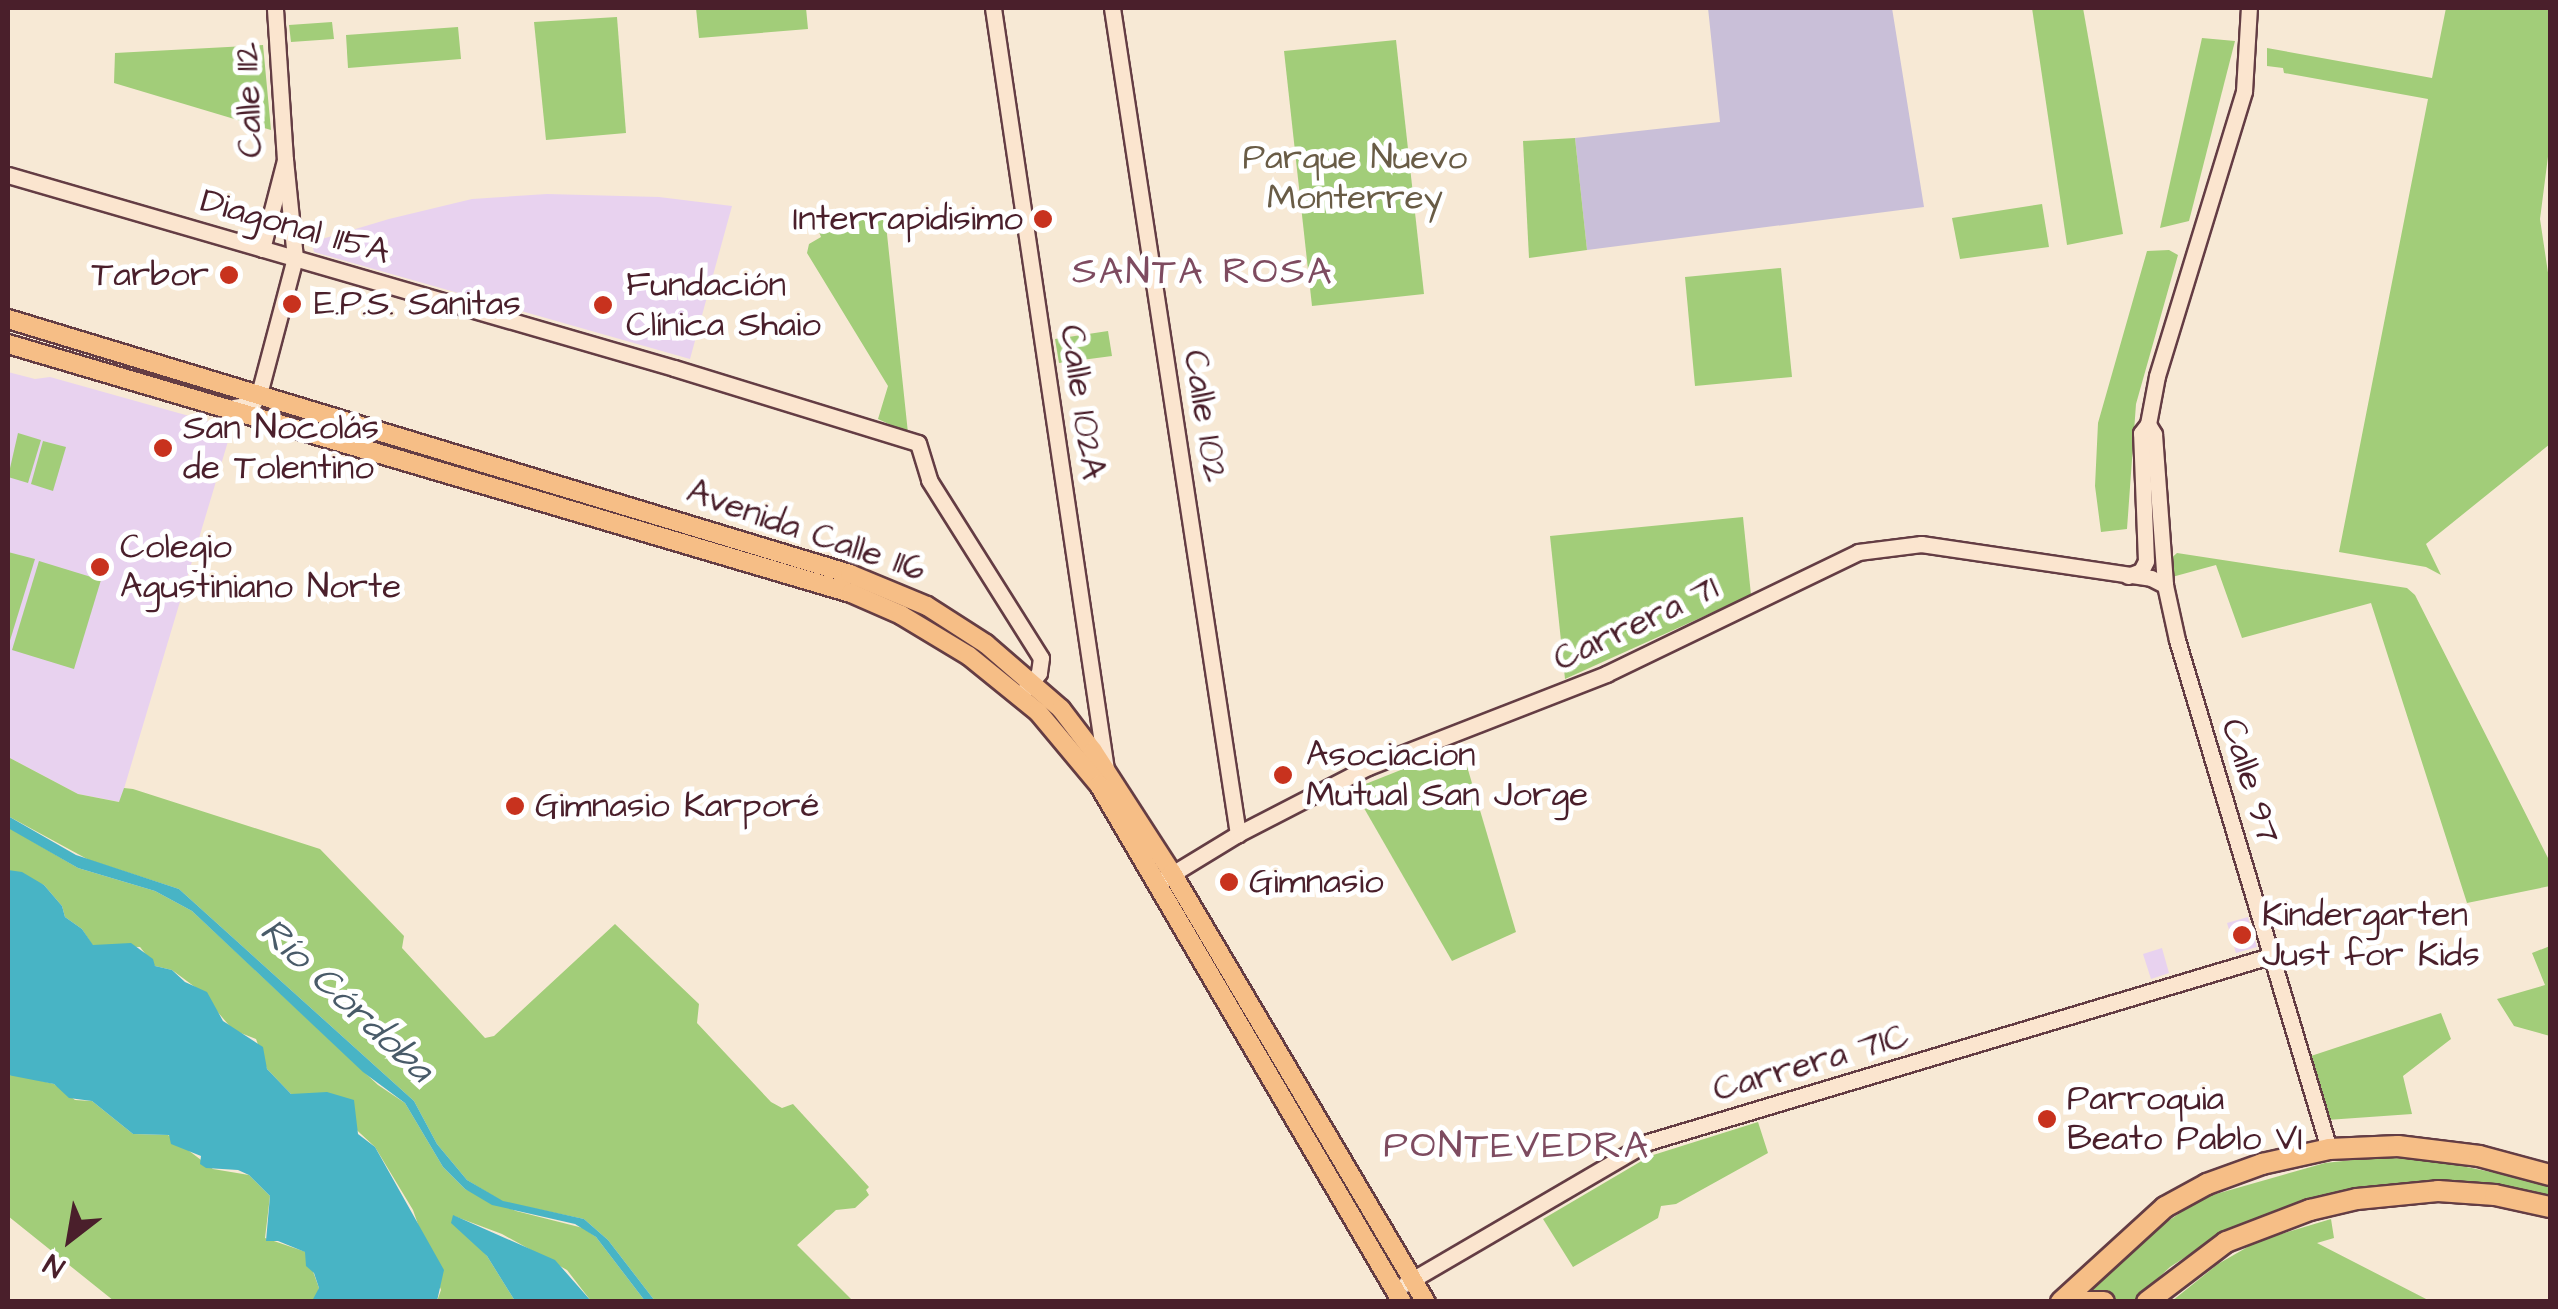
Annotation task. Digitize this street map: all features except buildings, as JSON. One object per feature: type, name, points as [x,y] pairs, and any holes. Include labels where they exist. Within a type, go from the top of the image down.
[{"type":"highway","points":[[2060,1302],[2134,1231],[2186,1194],[2237,1171],[2328,1149],[2437,1149],[2550,1175]]},
{"type":"highway","points":[[2148,1302],[2226,1242],[2270,1222],[2325,1206],[2438,1191],[2494,1195],[2550,1208]]},
{"type":"highway","points":[[2086,1302],[2104,1302]]},
{"type":"main road","name":"Avenida Calle 116","points":[[8,320],[872,581],[952,621],[1078,730],[1166,877],[1399,1296]]},
{"type":"main road","name":"Avenida Calle 116","points":[[8,344],[850,593],[929,631],[1026,688],[1166,877],[1426,1302]]},
{"type":"street","name":"Calle 112","points":[[262,248],[285,160],[275,8]]},
{"type":"street","name":"Calle 102A","points":[[993,8],[1112,804]]},
{"type":"street","name":"Calle 102","points":[[1112,8],[1238,834]]},
{"type":"street","name":"Calle 97","points":[[2128,576],[2145,566],[2141,433],[2148,424],[2156,376],[2244,91],[2249,8]]},
{"type":"street","points":[[228,407],[249,406],[259,394],[295,258],[285,160]]},
{"type":"street","name":"Diagonal 115A","points":[[8,175],[674,368],[918,444],[929,480],[1040,658],[1042,666],[1026,688]]},
{"type":"street","name":"Calle 97","points":[[2148,424],[2154,434],[2165,585],[2176,640],[2328,1149]]},
{"type":"street","name":"Carrera 71","points":[[1166,877],[1238,834],[1400,753],[1626,665],[1858,552],[1921,544],[2152,578],[2165,585]]},
{"type":"street","name":"Carrera 71C","points":[[1399,1296],[1413,1280],[1648,1142],[2270,956]]},
{"type":"shaded area","points":[[1708,8],[1892,8],[1924,207],[1587,250],[1575,138],[1720,122]]},
{"type":"shaded area","name":"Fundación Clínica Shaio","points":[[547,194],[659,197],[732,206],[690,359],[314,252],[312,242],[389,219],[472,199]]},
{"type":"shaded area","name":"Colegio Agustiniano Norte","points":[[8,372],[35,379],[50,377],[232,428],[120,802],[78,794],[8,757]]},
{"type":"shaded area","name":"Kindergarten Just for Kids","points":[[2248,917],[2257,947],[2236,953],[2227,923]]},
{"type":"shaded area","points":[[2162,948],[2169,973],[2151,979],[2143,954]]},
{"type":"green space","points":[[696,8],[806,8],[808,29],[699,38]]},
{"type":"green space","points":[[2032,8],[2083,8],[2123,234],[2067,245]]},
{"type":"green space","points":[[2446,8],[2550,8],[2550,141],[2540,219],[2550,286],[2550,444],[2426,544],[2441,575],[2426,567],[2339,552],[2428,99],[2284,73],[2283,68],[2267,66],[2267,48],[2432,78]]},
{"type":"green space","points":[[617,17],[626,133],[546,140],[534,22]]},
{"type":"green space","points":[[332,22],[334,39],[291,42],[289,25]]},
{"type":"green space","points":[[458,27],[461,59],[348,68],[346,35]]},
{"type":"green space","points":[[2202,38],[2235,41],[2189,221],[2160,228]]},
{"type":"green space","name":"Parque Nuevo Monterrey","points":[[1396,40],[1424,294],[1312,306],[1284,51]]},
{"type":"green space","points":[[263,45],[271,130],[114,83],[115,53]]},
{"type":"green space","points":[[1575,138],[1587,250],[1529,258],[1523,141]]},
{"type":"green space","points":[[2042,204],[2049,247],[1960,259],[1952,218]]},
{"type":"green space","points":[[885,215],[908,433],[878,419],[888,386],[807,253],[809,244],[821,237],[814,219]]},
{"type":"green space","points":[[2169,250],[2178,255],[2136,404],[2127,529],[2101,532],[2095,486],[2098,423],[2147,251]]},
{"type":"green space","points":[[1781,268],[1792,377],[1695,386],[1685,277]]},
{"type":"green space","points":[[1108,331],[1112,356],[1059,363],[1055,339]]},
{"type":"green space","points":[[18,433],[41,440],[28,483],[8,477]]},
{"type":"green space","points":[[43,441],[66,447],[53,491],[31,484]]},
{"type":"green space","points":[[1743,517],[1751,595],[1565,679],[1550,536]]},
{"type":"green space","points":[[8,552],[35,559],[8,647]]},
{"type":"green space","points":[[2177,553],[2407,588],[2415,595],[2548,858],[2550,886],[2467,903],[2371,603],[2242,638],[2216,565],[2172,577],[2167,562]]},
{"type":"green space","points":[[39,561],[101,580],[74,669],[12,650]]},
{"type":"green space","points":[[1461,746],[1516,932],[1452,961],[1353,789]]},
{"type":"green space","points":[[8,757],[78,794],[119,802],[124,788],[133,789],[320,849],[404,936],[402,948],[485,1038],[494,1036],[615,924],[699,1004],[697,1023],[771,1102],[782,1108],[793,1104],[869,1187],[869,1195],[855,1208],[836,1210],[797,1245],[853,1301],[655,1301],[608,1240],[584,1219],[503,1202],[467,1180],[437,1144],[414,1101],[179,889],[89,860],[8,816]]},
{"type":"green space","points":[[8,827],[78,868],[155,891],[192,911],[378,1085],[405,1103],[443,1167],[465,1189],[516,1211],[583,1228],[596,1237],[645,1301],[591,1301],[567,1270],[502,1234],[454,1216],[487,1256],[515,1301],[437,1301],[441,1290],[413,1210],[375,1147],[319,1095],[291,1094],[267,1069],[256,1039],[233,1030],[199,990],[172,970],[155,966],[140,947],[93,946],[82,929],[65,917],[62,906],[44,885],[8,870]]},
{"type":"green space","points":[[2550,946],[2550,1036],[2514,1026],[2497,999],[2545,985],[2532,953]]},
{"type":"green space","points":[[2441,1013],[2451,1039],[2403,1076],[2412,1114],[2327,1120],[2311,1056]]},
{"type":"green space","points":[[8,1076],[54,1084],[75,1100],[92,1101],[133,1134],[168,1135],[213,1169],[249,1175],[270,1196],[265,1238],[306,1252],[319,1288],[317,1297],[312,1302],[114,1301],[8,1216]]},
{"type":"green space","points":[[1758,1122],[1768,1153],[1676,1204],[1661,1206],[1658,1218],[1573,1267],[1543,1219],[1650,1156]]},
{"type":"green space","points":[[2380,1157],[2442,1162],[2496,1173],[2550,1187],[2550,1199],[2429,1184],[2338,1192],[2278,1209],[2218,1236],[2170,1267],[2134,1301],[2116,1301],[2108,1292],[2089,1290],[2152,1232],[2202,1198],[2325,1163]]},
{"type":"green space","points":[[2331,1219],[2334,1238],[2317,1243],[2430,1301],[2172,1301],[2218,1264],[2258,1241]]},
{"type":"water","points":[[8,816],[76,855],[179,889],[414,1101],[437,1144],[467,1180],[503,1201],[584,1219],[608,1240],[655,1301],[645,1301],[596,1237],[575,1224],[492,1205],[465,1189],[443,1167],[405,1103],[363,1072],[192,911],[155,891],[78,868],[8,828]]},
{"type":"water","points":[[8,870],[22,872],[44,885],[62,906],[65,917],[82,929],[93,945],[131,943],[153,959],[155,966],[172,970],[185,982],[207,992],[223,1021],[263,1047],[267,1069],[291,1094],[327,1092],[354,1100],[358,1134],[375,1147],[444,1270],[437,1301],[312,1301],[319,1288],[314,1273],[306,1266],[305,1252],[278,1241],[266,1241],[270,1196],[249,1175],[238,1170],[206,1168],[200,1164],[201,1156],[171,1144],[169,1135],[133,1134],[92,1101],[69,1098],[54,1084],[8,1075]]},
{"type":"water","points":[[453,1215],[555,1260],[591,1301],[515,1301],[487,1256],[451,1223]]},
{"type":"place","name":"Interrapidisimo","points":[[1043,219]]},
{"type":"place","name":"Tarbor","points":[[229,275]]},
{"type":"place","name":"E.P.S. Sanitas","points":[[292,304]]},
{"type":"place","name":"Fundación Clínica Shaio","points":[[603,305]]},
{"type":"place","name":"San Nocolás de Tolentino","points":[[163,448]]},
{"type":"place","name":"Colegio Agustiniano Norte","points":[[100,567]]},
{"type":"place","name":"Asociacion Mutual San Jorge","points":[[1283,775]]},
{"type":"place","name":"Gimnasio Karporé","points":[[515,806]]},
{"type":"place","name":"Gimnasio","points":[[1229,882]]},
{"type":"place","name":"Kindergarten Just for Kids","points":[[2242,935]]},
{"type":"place","name":"Parroquia Beato Pablo VI","points":[[2047,1119]]},
{"type":"district","name":"SANTA ROSA","points":[[1203,273]]},
{"type":"district","name":"PONTEVEDRA","points":[[1517,1147]]},
{"type":"water label","name":"Río Córdoba","points":[[346,1001]]}]
